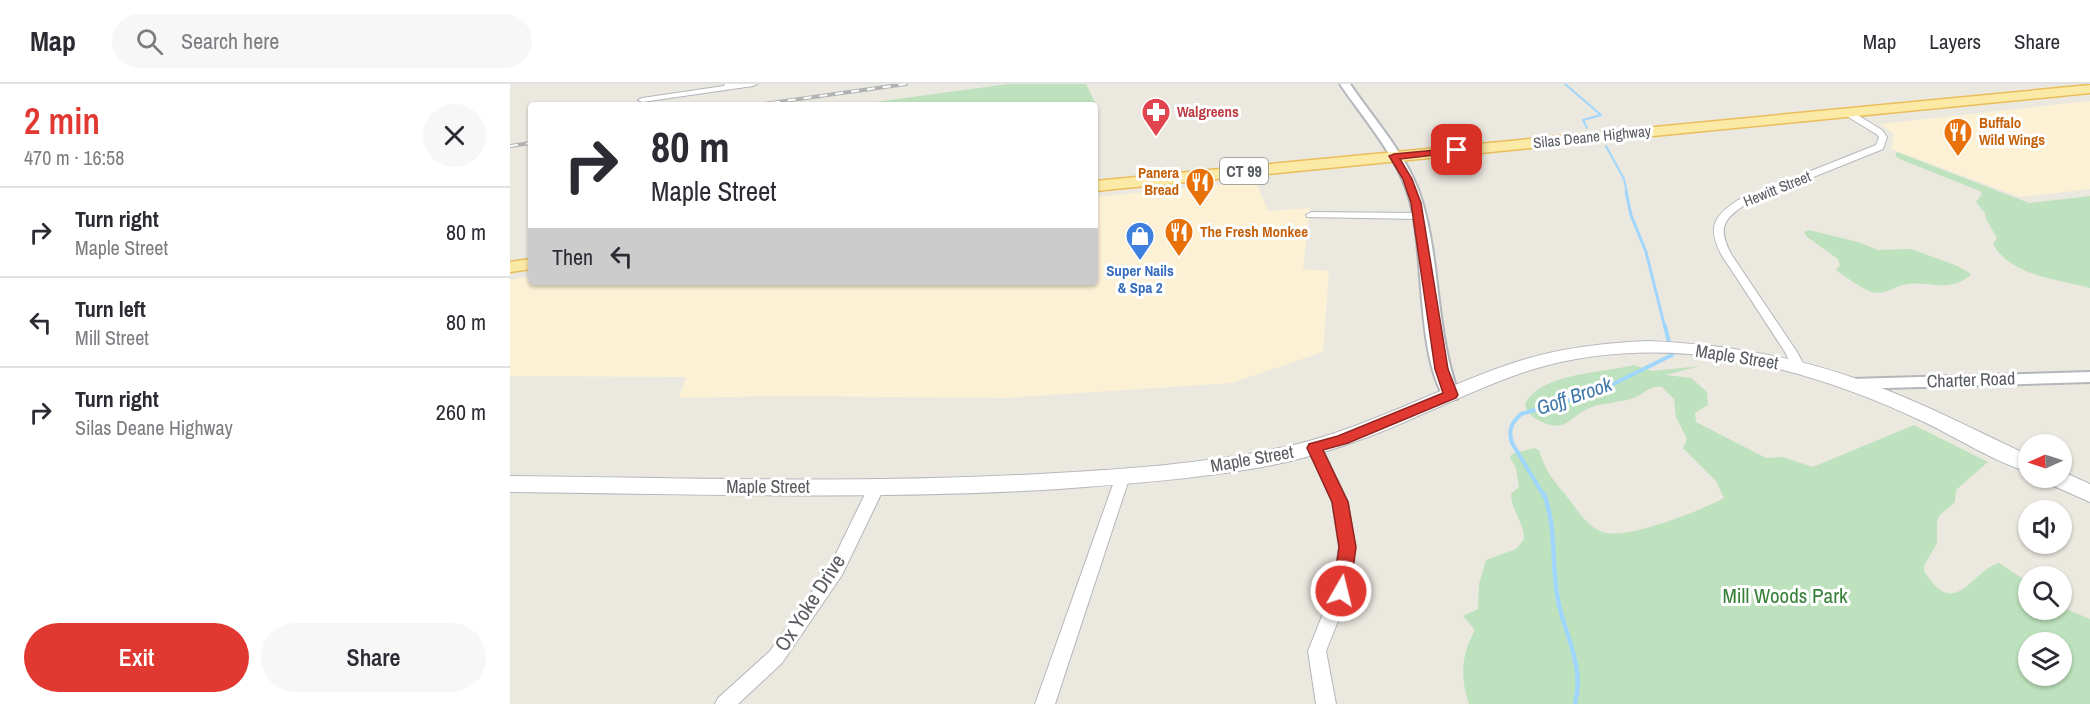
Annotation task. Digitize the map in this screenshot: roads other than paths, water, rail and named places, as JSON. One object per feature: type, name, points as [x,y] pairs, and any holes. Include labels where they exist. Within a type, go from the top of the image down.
[{"type":"main road","name":"Silas Deane Highway","points":[[1098,186],[2090,89]]},
{"type":"main road","points":[[510,267],[528,264]]},
{"type":"main road","name":"Maple Street","points":[[510,484],[876,488],[1040,483],[1242,463],[1315,448],[1343,439],[1525,365],[1598,349],[1669,347],[1718,352],[1798,367],[1851,384],[1905,405],[2018,459]]},
{"type":"main road","points":[[2072,485],[2090,494]]},
{"type":"street","points":[[642,100],[753,84]]},
{"type":"street","points":[[1345,84],[1394,156],[1412,190],[1419,216],[1441,369],[1451,395]]},
{"type":"street","name":"Hewitt Street","points":[[1798,367],[1791,352],[1726,254],[1719,240],[1718,225],[1727,212],[1742,202],[1880,147],[1882,137],[1879,132],[1848,113]]},
{"type":"street","points":[[1311,214],[1419,216]]},
{"type":"street","name":"Charter Road","points":[[1851,384],[2090,377]]},
{"type":"street","points":[[1315,448],[1340,502],[1347,547],[1341,591],[1317,651],[1326,704]]},
{"type":"street","points":[[1045,704],[1123,476]]},
{"type":"street","name":"Ox Yoke Drive","points":[[725,704],[776,657],[836,570],[876,488]]},
{"type":"waterway","name":"Goff Brook","points":[[1565,84],[1601,115],[1583,120],[1587,128]]},
{"type":"waterway","name":"Goff Brook","points":[[1606,146],[1624,179],[1627,193]]},
{"type":"waterway","name":"Goff Brook","points":[[1626,192],[1631,215],[1646,252],[1665,328]]},
{"type":"waterway","name":"Goff Brook","points":[[1544,496],[1512,443],[1510,431],[1515,421],[1521,414],[1597,392],[1672,355],[1665,326]]},
{"type":"waterway","name":"Goff Brook","points":[[1544,494],[1551,520],[1558,600],[1578,677],[1575,704]]},
{"type":"railway","points":[[777,102],[906,84]]},
{"type":"railway","points":[[510,146],[528,143]]},
{"type":"place","name":"Walgreens","points":[[1156,138]]},
{"type":"place","name":"Buffalo Wild Wings","points":[[1958,158]]},
{"type":"place","name":"Panera Bread","points":[[1200,208]]},
{"type":"place","name":"The Fresh Monkee","points":[[1179,258]]},
{"type":"place","name":"Super Nails & Spa 2","points":[[1140,262]]},
{"type":"park label","name":"Mill Woods Park","points":[[1785,596]]}]
